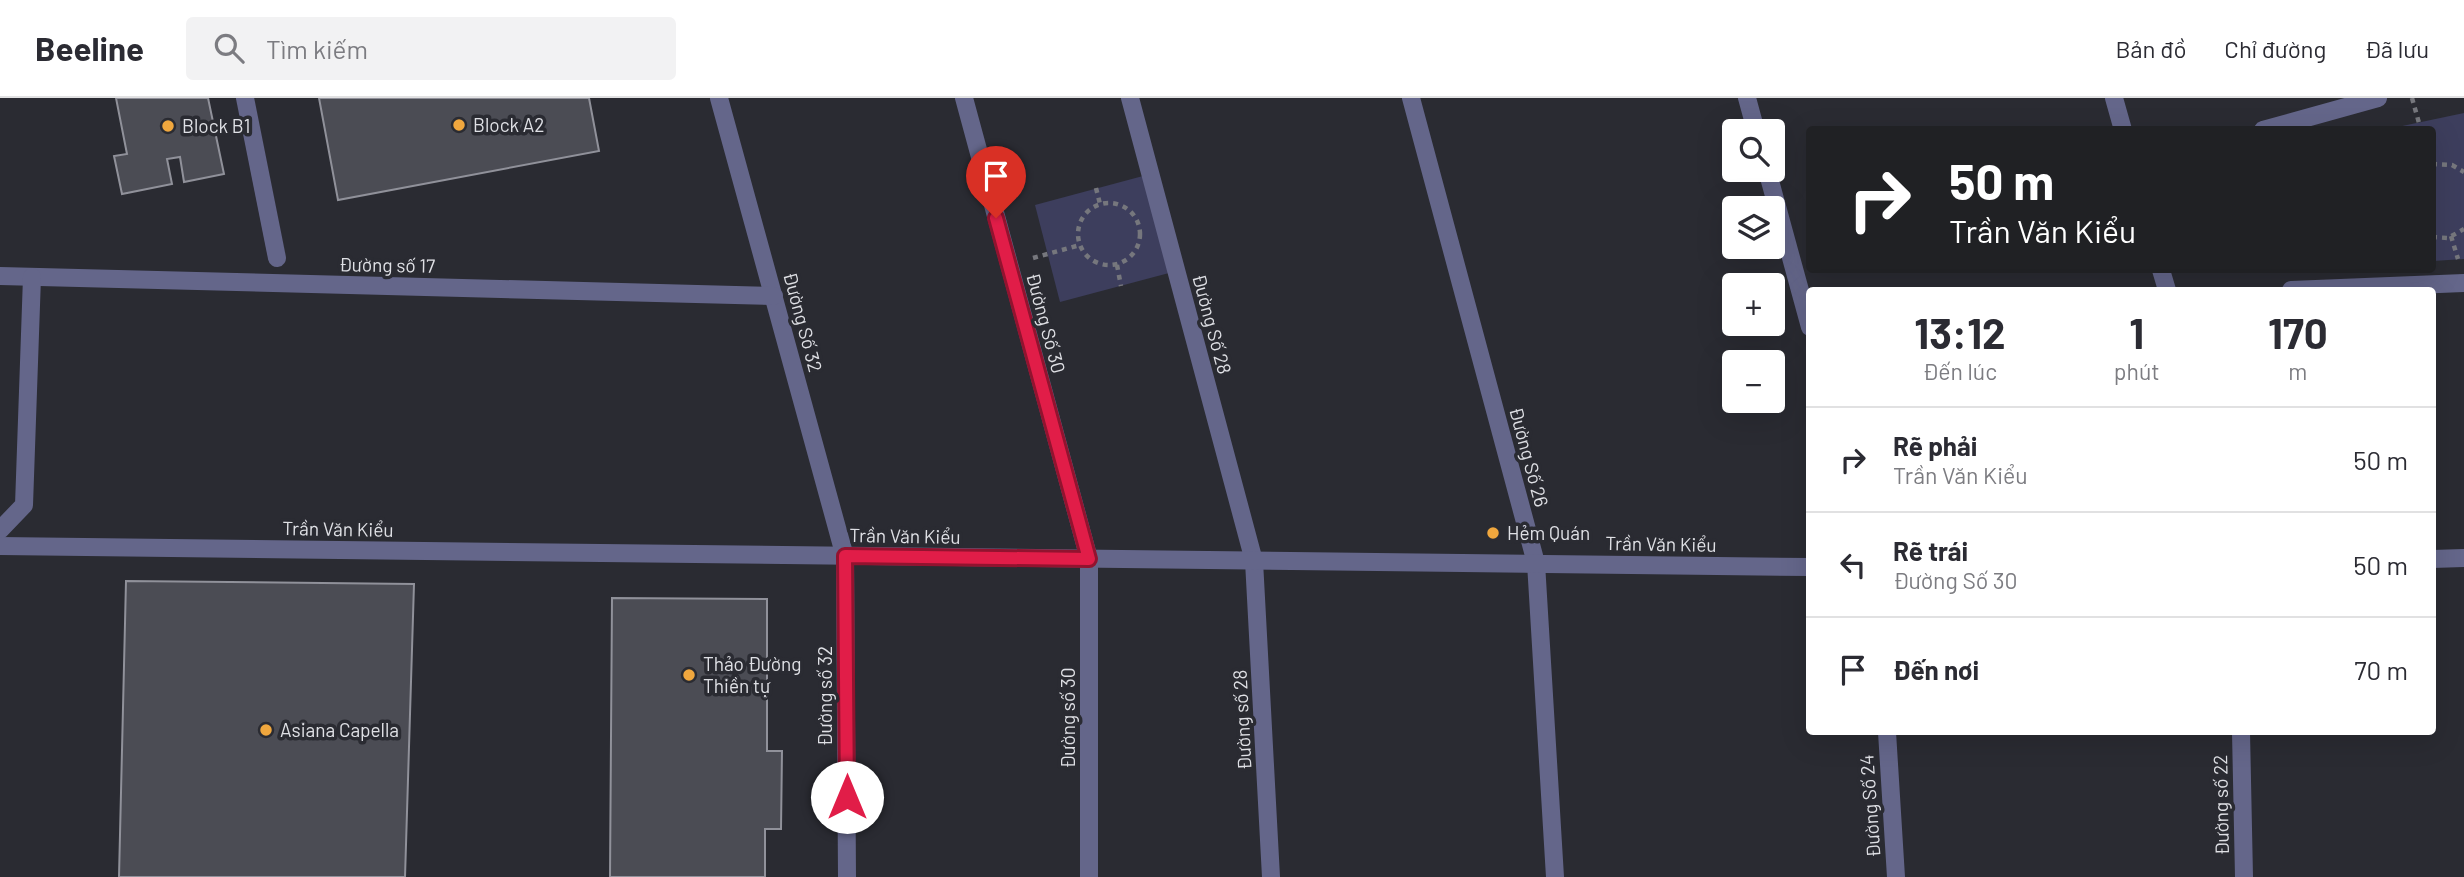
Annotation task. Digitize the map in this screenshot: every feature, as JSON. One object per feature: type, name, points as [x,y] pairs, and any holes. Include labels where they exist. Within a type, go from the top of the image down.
[{"type":"street","points":[[245,98],[277,258]]},
{"type":"street","name":"Đường Số 32","points":[[719,98],[845,556]]},
{"type":"street","name":"Đường Số 30","points":[[964,98],[1089,559]]},
{"type":"street","name":"Đường Số 28","points":[[1130,98],[1254,561]]},
{"type":"street","name":"Đường Số 26","points":[[1411,98],[1536,563],[1555,877]]},
{"type":"street","points":[[1747,98],[1753,119]]},
{"type":"street","points":[[2114,98],[2122,126]]},
{"type":"street","points":[[2277,126],[2378,98]]},
{"type":"street","points":[[1770,182],[1806,312]]},
{"type":"street","name":"Đường số 17","points":[[0,276],[774,296]]},
{"type":"street","points":[[0,530],[24,505],[32,277]]},
{"type":"street","points":[[2365,287],[2464,283]]},
{"type":"street","name":"Trần Văn Kiểu","points":[[0,546],[1806,567]]},
{"type":"street","name":"Đường số 32","points":[[845,556],[847,877]]},
{"type":"street","points":[[2436,559],[2464,558]]},
{"type":"street","name":"Đường số 30","points":[[1089,559],[1089,877]]},
{"type":"street","name":"Đường số 28","points":[[1254,561],[1271,877]]},
{"type":"street","name":"Đường Số 24","points":[[1887,735],[1896,877]]},
{"type":"street","name":"Đường số 22","points":[[2241,735],[2244,877]]},
{"type":"path","points":[[2412,98],[2420,126]]},
{"type":"path","points":[[2436,164],[2452,165],[2464,172]]},
{"type":"path","points":[[1096,188],[1100,204]]},
{"type":"path","points":[[1110,203],[1128,209],[1139,226],[1139,247],[1133,256],[1117,265],[1093,261],[1080,245],[1078,235],[1084,216],[1100,204],[1110,203]]},
{"type":"path","points":[[2436,237],[2448,238],[2464,229]]},
{"type":"path","points":[[1009,265],[1080,245]]},
{"type":"path","points":[[1117,265],[1121,286]]},
{"type":"shaded area","points":[[2464,113],[2464,259],[2436,261],[2436,126],[2402,126]]},
{"type":"shaded area","points":[[1143,176],[1169,273],[1060,302],[1035,205]]},
{"type":"building","name":"Block B1","points":[[116,98],[208,98],[224,174],[184,182],[180,157],[167,159],[172,184],[122,194],[114,156],[127,154]]},
{"type":"building","name":"Block A2","points":[[319,98],[589,98],[599,151],[338,200]]},
{"type":"building","name":"Asiana Capella","points":[[126,581],[414,584],[405,877],[119,877]]},
{"type":"building","name":"Thảo Đường Thiền tự","points":[[612,598],[767,599],[767,751],[782,751],[781,829],[765,829],[765,877],[610,877]]},
{"type":"place","name":"Block A2","points":[[459,125]]},
{"type":"place","name":"Block B1","points":[[168,126]]},
{"type":"place","name":"Hẻm Quán","points":[[1493,533]]},
{"type":"place","name":"Thảo Đường Thiền tự","points":[[689,675]]},
{"type":"place","name":"Asiana Capella","points":[[266,730]]},
{"type":"route","points":[[847,797],[845,556],[1089,559],[996,218]]}]
